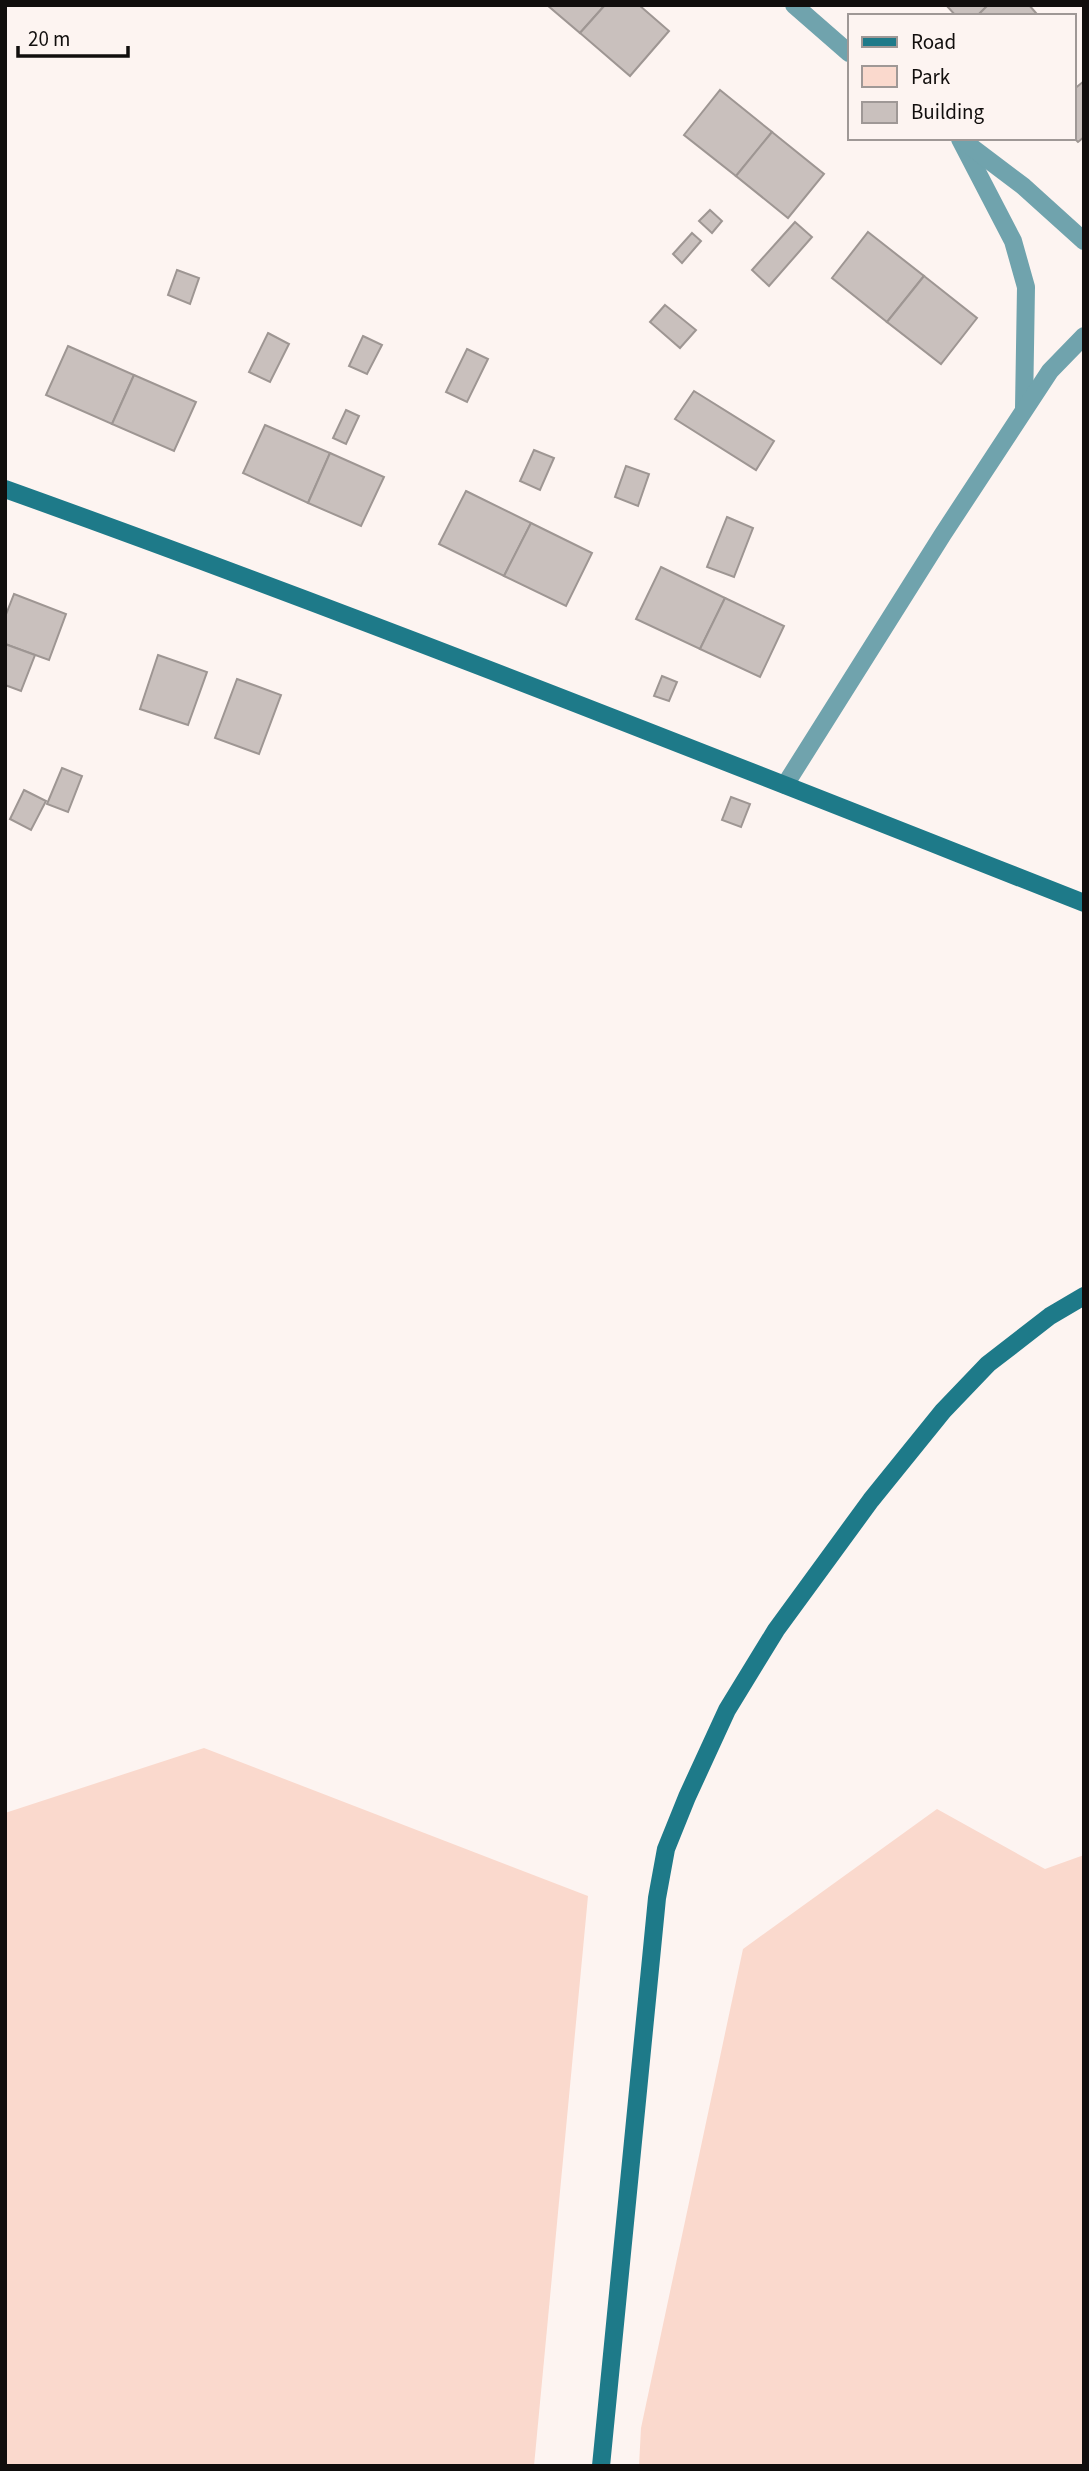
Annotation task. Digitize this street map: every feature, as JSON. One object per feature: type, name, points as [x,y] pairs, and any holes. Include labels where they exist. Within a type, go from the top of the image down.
[{"type":"street","points":[[794,5],[848,52]]},
{"type":"street","points":[[961,140],[1023,186],[1084,241]]},
{"type":"street","points":[[961,140],[1013,241],[1026,287],[1024,411]]},
{"type":"street","points":[[785,785],[943,534],[1050,371],[1084,336]]},
{"type":"street","points":[[5,489],[188,555],[1084,903]]},
{"type":"street","points":[[601,2466],[657,1898],[666,1849],[687,1797],[727,1710],[776,1630],[871,1500],[943,1411],[988,1364],[1050,1316],[1084,1296]]},
{"type":"green space","points":[[204,1748],[588,1896],[534,2466],[5,2466],[5,1813]]},
{"type":"green space","points":[[937,1809],[1045,1869],[1084,1855],[1084,2466],[639,2466],[641,2428],[743,1949]]},
{"type":"building","points":[[547,5],[605,5],[580,33]]},
{"type":"building","points":[[605,5],[639,5],[669,31],[630,76],[580,33]]},
{"type":"building","points":[[946,5],[988,5],[979,14],[954,14]]},
{"type":"building","points":[[988,5],[1029,5],[1036,13],[1035,14],[979,14]]},
{"type":"building","points":[[1084,81],[1084,137],[1078,142],[1075,139],[1075,88]]},
{"type":"building","points":[[720,90],[772,132],[736,176],[684,135]]},
{"type":"building","points":[[772,132],[824,174],[788,218],[736,176]]},
{"type":"building","points":[[710,210],[722,221],[712,233],[699,221]]},
{"type":"building","points":[[795,222],[812,237],[769,286],[752,270]]},
{"type":"building","points":[[868,232],[924,276],[887,322],[832,278]]},
{"type":"building","points":[[692,233],[701,241],[682,263],[673,254]]},
{"type":"building","points":[[177,270],[199,278],[190,304],[168,295]]},
{"type":"building","points":[[924,276],[977,318],[941,364],[887,322]]},
{"type":"building","points":[[665,305],[696,330],[680,348],[650,322]]},
{"type":"building","points":[[268,333],[289,344],[270,382],[249,372]]},
{"type":"building","points":[[363,336],[382,345],[367,374],[349,366]]},
{"type":"building","points":[[68,346],[134,375],[112,424],[46,395]]},
{"type":"building","points":[[467,349],[488,359],[467,402],[446,392]]},
{"type":"building","points":[[134,375],[196,402],[174,451],[112,424]]},
{"type":"building","points":[[694,391],[774,441],[756,470],[675,419]]},
{"type":"building","points":[[346,410],[359,416],[346,444],[333,438]]},
{"type":"building","points":[[265,425],[330,453],[308,503],[243,473]]},
{"type":"building","points":[[534,450],[554,458],[540,490],[520,481]]},
{"type":"building","points":[[330,453],[384,477],[361,526],[308,503]]},
{"type":"building","points":[[626,466],[649,474],[638,506],[615,497]]},
{"type":"building","points":[[466,491],[531,523],[504,576],[439,544]]},
{"type":"building","points":[[727,517],[753,528],[734,577],[707,567]]},
{"type":"building","points":[[531,523],[592,553],[566,606],[504,576]]},
{"type":"building","points":[[661,567],[725,598],[700,649],[636,619]]},
{"type":"building","points":[[14,594],[66,614],[49,660],[5,644],[5,617]]},
{"type":"building","points":[[725,598],[784,626],[760,677],[700,649]]},
{"type":"building","points":[[5,644],[35,655],[21,691],[5,685]]},
{"type":"building","points":[[158,655],[207,672],[188,725],[140,709]]},
{"type":"building","points":[[662,676],[677,682],[669,701],[654,696]]},
{"type":"building","points":[[237,679],[281,695],[259,754],[215,738]]},
{"type":"building","points":[[62,768],[82,776],[68,812],[47,804]]},
{"type":"building","points":[[24,790],[46,801],[31,830],[10,819]]},
{"type":"building","points":[[731,797],[750,804],[741,827],[722,820]]}]
